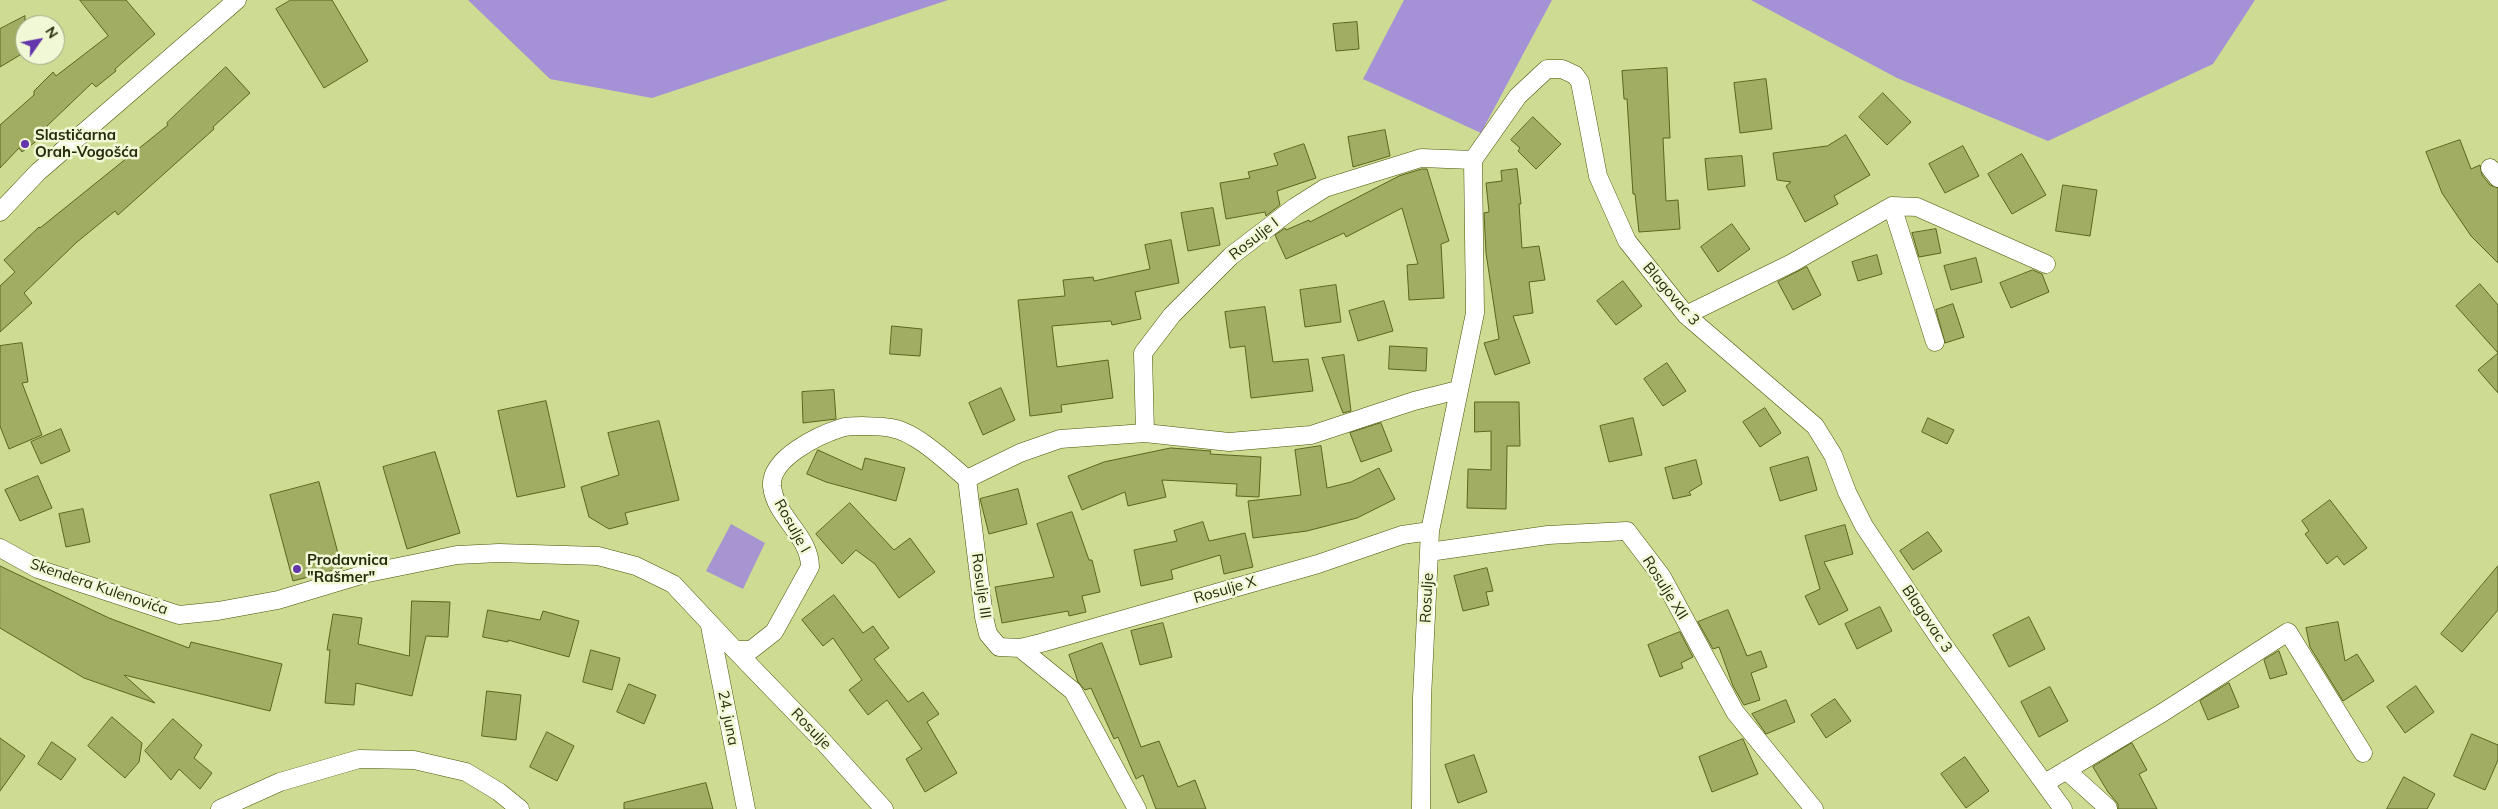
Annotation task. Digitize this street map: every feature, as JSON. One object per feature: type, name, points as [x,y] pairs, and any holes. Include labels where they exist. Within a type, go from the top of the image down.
[{"type":"street","points":[[0,212],[38,172],[237,0]]},
{"type":"street","name":"Blagovac 3","points":[[1473,160],[1518,96],[1547,69],[1555,68],[1575,75],[1580,82],[1598,176],[1627,241],[1686,315],[1815,426],[1833,455],[1847,492],[1864,526],[1944,644],[2063,809]]},
{"type":"street","name":"Rosulje I","points":[[1145,433],[1143,353],[1172,315],[1231,256],[1295,207],[1325,188],[1421,158],[1473,160]]},
{"type":"street","points":[[967,479],[1020,453],[1060,439],[1145,433],[1229,442],[1310,435],[1414,401],[1458,390],[1475,313],[1473,160]]},
{"type":"street","points":[[1686,315],[1792,263],[1892,206],[1917,207],[2046,264]]},
{"type":"street","points":[[1892,206],[1935,342]]},
{"type":"street","name":"Rosulje","points":[[1421,809],[1422,698],[1430,531],[1458,390]]},
{"type":"street","name":"Rosulje I","points":[[735,650],[751,650],[774,632],[810,567],[810,558],[798,532],[778,507],[772,485],[774,473],[796,449],[843,428],[892,428],[925,444],[967,479]]},
{"type":"street","name":"Rosulje III","points":[[967,479],[984,617],[988,634],[999,647],[1020,648],[1073,691],[1137,809]]},
{"type":"street","name":"Rosulje X","points":[[1020,648],[1318,564],[1402,535],[1430,531]]},
{"type":"street","name":"Rosulje XII","points":[[1429,552],[1548,535],[1627,531],[1662,578],[1735,712],[1814,809]]},
{"type":"street","name":"Skendera Kulenovića","points":[[0,548],[38,569],[179,615],[218,611],[278,600],[368,573],[457,554],[499,553],[598,556],[636,566],[673,584],[710,626]]},
{"type":"street","points":[[710,626],[735,650]]},
{"type":"street","name":"24. juna","points":[[710,626],[746,809]]},
{"type":"street","points":[[2045,783],[2162,713],[2288,632],[2363,753]]},
{"type":"street","name":"Rosulje","points":[[735,650],[820,738],[883,808]]},
{"type":"street","points":[[220,809],[280,782],[359,759],[414,760],[466,772],[499,792],[520,809]]},
{"type":"street","points":[[2066,770],[2108,808]]},
{"type":"shaded area","points":[[468,0],[948,0],[652,98],[550,79]]},
{"type":"shaded area","points":[[1404,0],[1552,0],[1481,133],[1363,79]]},
{"type":"shaded area","points":[[1751,0],[2255,0],[2213,64],[2048,141],[1897,78]]},
{"type":"shaded area","points":[[731,524],[765,543],[743,589],[706,571]]},
{"type":"building","points":[[80,0],[126,0],[155,34],[96,87],[92,83],[47,126],[51,130],[22,152],[19,148],[0,168],[0,125],[34,95],[34,91],[53,72],[56,76],[108,36]]},
{"type":"building","points":[[291,0],[332,0],[368,61],[324,88],[276,9]]},
{"type":"building","points":[[15,21],[15,58],[0,67],[0,29]]},
{"type":"building","points":[[1357,22],[1359,49],[1336,51],[1333,24]]},
{"type":"building","points":[[226,67],[250,93],[213,127],[214,129],[118,215],[115,211],[77,242],[24,293],[32,303],[0,332],[0,286],[15,272],[4,260],[39,227],[168,125],[167,123]]},
{"type":"building","points":[[1667,68],[1670,138],[1663,138],[1666,201],[1678,200],[1680,229],[1639,232],[1635,194],[1633,194],[1627,99],[1624,99],[1622,71]]},
{"type":"building","points":[[1766,79],[1772,129],[1740,133],[1734,83]]},
{"type":"building","points":[[1883,93],[1911,122],[1887,145],[1859,117]]},
{"type":"building","points":[[1533,117],[1561,144],[1536,169],[1518,151],[1520,148],[1511,140]]},
{"type":"building","points":[[1385,130],[1390,156],[1353,167],[1348,137]]},
{"type":"building","points":[[1846,135],[1870,175],[1834,196],[1838,204],[1805,222],[1786,186],[1791,182],[1777,180],[1773,153],[1827,146]]},
{"type":"building","points":[[2460,140],[2471,169],[2480,165],[2482,175],[2490,185],[2498,188],[2498,263],[2471,236],[2442,193],[2426,152]]},
{"type":"building","points":[[1304,144],[1316,178],[1277,191],[1280,205],[1266,216],[1265,212],[1226,219],[1220,183],[1250,178],[1248,172],[1278,165],[1274,154]]},
{"type":"building","points":[[1963,146],[1979,176],[1945,193],[1929,164]]},
{"type":"building","points":[[2022,154],[2046,195],[2012,214],[1988,174]]},
{"type":"building","points":[[1742,156],[1745,186],[1708,190],[1705,159]]},
{"type":"building","points":[[1427,169],[1449,241],[1441,244],[1444,298],[1409,300],[1407,265],[1418,264],[1402,208],[1346,237],[1344,233],[1286,259],[1275,235],[1285,228],[1286,230],[1309,220],[1310,222],[1399,176]]},
{"type":"building","points":[[1517,169],[1521,204],[1519,204],[1522,248],[1539,246],[1545,280],[1529,282],[1533,313],[1513,316],[1530,363],[1495,375],[1484,343],[1499,339],[1486,253],[1484,213],[1489,212],[1486,183],[1502,181],[1501,171]]},
{"type":"building","points":[[2063,185],[2097,190],[2090,236],[2056,231]]},
{"type":"building","points":[[1213,208],[1220,245],[1188,251],[1181,213]]},
{"type":"building","points":[[1732,224],[1750,249],[1718,272],[1701,247]]},
{"type":"building","points":[[1936,229],[1941,253],[1919,257],[1912,233]]},
{"type":"building","points":[[1171,240],[1179,283],[1135,292],[1141,319],[1112,325],[1111,321],[1052,326],[1057,367],[1108,360],[1113,398],[1061,405],[1062,412],[1030,416],[1018,300],[1065,296],[1063,280],[1093,277],[1094,281],[1150,269],[1145,245]]},
{"type":"building","points":[[1877,255],[1882,274],[1858,281],[1852,262]]},
{"type":"building","points":[[1976,258],[1982,282],[1951,290],[1944,266]]},
{"type":"building","points":[[1807,267],[1821,295],[1793,310],[1778,282]]},
{"type":"building","points":[[2033,270],[2042,274],[2049,292],[2011,308],[2000,283]]},
{"type":"building","points":[[1623,281],[1642,306],[1616,325],[1597,301]]},
{"type":"building","points":[[2480,284],[2498,305],[2498,353],[2456,306]]},
{"type":"building","points":[[1336,285],[1341,322],[1305,327],[1300,290]]},
{"type":"building","points":[[1384,301],[1393,331],[1358,341],[1349,311]]},
{"type":"building","points":[[1953,304],[1964,337],[1945,343],[1936,310]]},
{"type":"building","points":[[1265,307],[1273,362],[1308,359],[1313,391],[1251,398],[1245,346],[1230,348],[1225,312]]},
{"type":"building","points":[[892,326],[922,329],[920,356],[890,354]]},
{"type":"building","points":[[22,343],[28,382],[22,383],[42,435],[9,449],[0,426],[0,346]]},
{"type":"building","points":[[1390,346],[1427,348],[1426,371],[1389,369]]},
{"type":"building","points":[[2498,353],[2498,393],[2478,370]]},
{"type":"building","points":[[1344,355],[1351,411],[1343,413],[1322,358]]},
{"type":"building","points":[[1667,363],[1686,391],[1663,406],[1644,379]]},
{"type":"building","points":[[1001,388],[1015,420],[983,435],[969,403]]},
{"type":"building","points":[[834,390],[836,419],[803,423],[802,392]]},
{"type":"building","points":[[546,401],[565,487],[517,497],[498,411]]},
{"type":"building","points":[[1475,402],[1519,402],[1520,446],[1507,446],[1506,509],[1467,508],[1468,469],[1491,470],[1491,431],[1475,432]]},
{"type":"building","points":[[1765,408],[1781,433],[1760,447],[1743,422]]},
{"type":"building","points":[[1633,418],[1642,455],[1609,462],[1600,426]]},
{"type":"building","points":[[1928,418],[1954,430],[1947,444],[1922,432]]},
{"type":"building","points":[[659,421],[679,500],[625,513],[628,524],[609,529],[589,517],[581,487],[619,475],[608,433]]},
{"type":"building","points":[[1381,423],[1392,451],[1361,462],[1350,433]]},
{"type":"building","points":[[61,429],[70,451],[41,464],[31,442]]},
{"type":"building","points":[[1321,446],[1327,488],[1351,482],[1379,468],[1395,499],[1357,518],[1307,531],[1253,538],[1248,501],[1301,495],[1295,450]]},
{"type":"building","points":[[1171,448],[1211,451],[1210,454],[1261,457],[1259,497],[1236,496],[1237,484],[1162,480],[1166,497],[1128,506],[1125,492],[1082,510],[1068,476],[1104,462]]},
{"type":"building","points":[[818,450],[862,470],[865,458],[905,468],[896,501],[826,482],[807,474]]},
{"type":"building","points":[[435,452],[460,533],[407,549],[383,467]]},
{"type":"building","points":[[1808,457],[1817,490],[1780,501],[1770,468]]},
{"type":"building","points":[[1696,460],[1702,484],[1689,492],[1691,495],[1673,499],[1665,468]]},
{"type":"building","points":[[38,476],[52,508],[20,521],[5,490]]},
{"type":"building","points":[[319,482],[342,568],[293,581],[270,495]]},
{"type":"building","points":[[1018,489],[1027,524],[989,534],[980,499]]},
{"type":"building","points":[[2330,500],[2367,548],[2344,565],[2337,556],[2327,564],[2305,534],[2309,531],[2302,521]]},
{"type":"building","points":[[850,503],[894,550],[910,538],[935,572],[899,598],[875,564],[856,550],[842,564],[816,534]]},
{"type":"building","points":[[83,509],[90,542],[66,547],[59,514]]},
{"type":"building","points":[[1072,512],[1089,560],[1092,560],[1100,592],[1082,596],[1086,612],[1069,616],[1068,611],[1002,623],[995,587],[1054,577],[1037,524]]},
{"type":"building","points":[[1203,522],[1209,541],[1245,533],[1253,567],[1224,574],[1220,555],[1171,570],[1173,579],[1141,586],[1134,550],[1177,541],[1174,531]]},
{"type":"building","points":[[1845,525],[1853,554],[1824,562],[1848,610],[1819,625],[1805,596],[1820,589],[1805,536]]},
{"type":"building","points":[[1928,532],[1942,551],[1913,570],[1900,551]]},
{"type":"building","points":[[0,566],[109,618],[189,648],[191,642],[282,664],[270,711],[124,675],[155,703],[84,678],[0,628]]},
{"type":"building","points":[[2498,566],[2498,610],[2462,652],[2441,634]]},
{"type":"building","points":[[1487,568],[1493,591],[1486,592],[1489,605],[1463,611],[1454,576]]},
{"type":"building","points":[[834,595],[863,633],[873,626],[889,648],[874,659],[908,702],[923,692],[939,714],[927,722],[957,773],[925,792],[906,759],[922,749],[887,700],[868,715],[849,690],[862,680],[833,638],[823,646],[802,620]]},
{"type":"building","points":[[412,601],[450,602],[448,637],[426,636],[412,696],[356,683],[354,705],[325,703],[330,650],[327,650],[333,614],[362,618],[358,644],[409,656]]},
{"type":"building","points":[[1880,607],[1892,631],[1857,649],[1845,624]]},
{"type":"building","points":[[488,610],[540,620],[543,611],[579,621],[569,657],[508,640],[508,642],[483,637]]},
{"type":"building","points":[[1728,610],[1747,656],[1761,651],[1767,667],[1751,673],[1760,700],[1744,705],[1733,686],[1719,647],[1713,649],[1698,622]]},
{"type":"building","points":[[2029,617],[2045,649],[2009,667],[1993,635]]},
{"type":"building","points":[[2338,622],[2345,661],[2357,654],[2374,681],[2343,701],[2310,647],[2306,628]]},
{"type":"building","points":[[1163,623],[1172,657],[1140,665],[1131,631]]},
{"type":"building","points":[[1680,632],[1693,657],[1681,663],[1683,668],[1660,677],[1648,645]]},
{"type":"building","points":[[1102,643],[1141,747],[1159,741],[1178,787],[1195,780],[1206,809],[1156,809],[1143,775],[1136,779],[1118,737],[1114,739],[1091,688],[1085,690],[1078,682],[1069,655]]},
{"type":"building","points":[[591,650],[620,658],[612,690],[583,682]]},
{"type":"building","points":[[2279,651],[2287,674],[2270,679],[2264,660]]},
{"type":"building","points":[[2229,683],[2239,707],[2208,720],[2200,701]]},
{"type":"building","points":[[629,684],[656,695],[644,724],[617,712]]},
{"type":"building","points":[[2416,686],[2434,712],[2405,733],[2387,707]]},
{"type":"building","points":[[2050,687],[2068,721],[2039,737],[2021,702]]},
{"type":"building","points":[[487,691],[521,695],[516,740],[482,736]]},
{"type":"building","points":[[1835,699],[1851,721],[1826,738],[1811,715]]},
{"type":"building","points":[[1786,700],[1795,722],[1766,734],[1752,714]]},
{"type":"building","points":[[112,717],[142,743],[139,762],[125,778],[88,746]]},
{"type":"building","points":[[173,719],[202,745],[194,758],[212,773],[200,789],[179,769],[171,780],[145,751]]},
{"type":"building","points":[[547,732],[574,746],[557,781],[530,767]]},
{"type":"building","points":[[2472,734],[2498,745],[2498,760],[2485,790],[2454,776]]},
{"type":"building","points":[[0,738],[25,756],[0,791]]},
{"type":"building","points":[[1743,739],[1758,774],[1712,792],[1699,757]]},
{"type":"building","points":[[52,742],[76,759],[61,780],[38,764]]},
{"type":"building","points":[[2132,743],[2147,770],[2139,774],[2157,809],[2118,809],[2118,804],[2108,792],[2093,767]]},
{"type":"building","points":[[1474,755],[1487,792],[1458,803],[1445,765]]},
{"type":"building","points":[[1965,757],[1989,791],[1966,808],[1941,774]]},
{"type":"building","points":[[2404,777],[2435,794],[2427,809],[2387,809]]},
{"type":"building","points":[[706,783],[713,809],[624,809],[624,803]]},
{"type":"place","name":"Slastičarna Orah-Vogošća","points":[[25,144]]},
{"type":"place","name":"Prodavnica \"Rašmer\"","points":[[297,569]]}]
